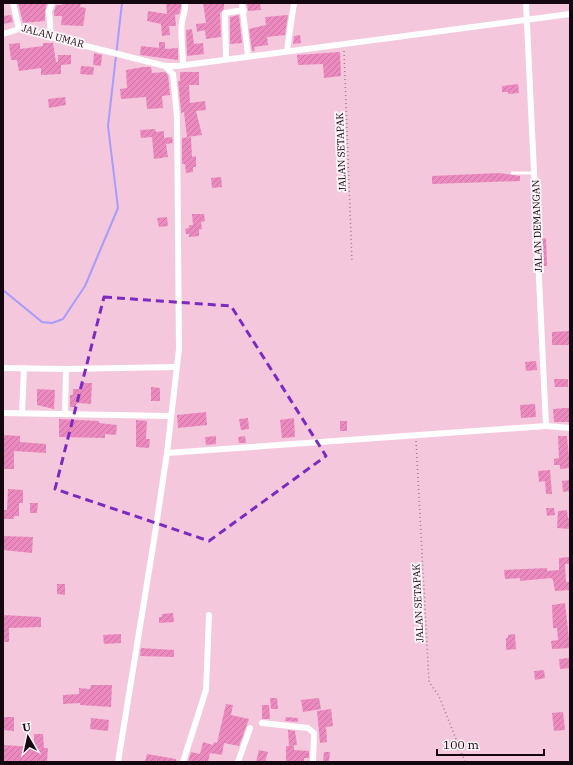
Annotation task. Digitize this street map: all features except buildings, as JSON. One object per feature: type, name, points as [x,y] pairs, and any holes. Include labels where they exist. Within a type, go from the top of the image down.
[{"type":"street","name":"JALAN UMAR","points":[[12,3],[19,29],[165,66]]},
{"type":"street","points":[[51,36],[49,11],[52,3]]},
{"type":"street","points":[[173,74],[180,65],[182,21],[186,10],[185,3]]},
{"type":"street","points":[[288,50],[294,3]]},
{"type":"street","name":"JALAN DEMANGAN","points":[[526,3],[535,173],[536,237],[544,352],[546,426]]},
{"type":"street","points":[[226,59],[225,12],[243,6],[248,56]]},
{"type":"street","points":[[165,66],[570,14]]},
{"type":"street","points":[[3,34],[19,29]]},
{"type":"street","points":[[118,762],[167,453],[170,416],[179,349],[179,188],[177,116],[173,74],[165,66]]},
{"type":"street","points":[[3,368],[66,369],[176,367]]},
{"type":"street","points":[[22,413],[24,368]]},
{"type":"street","points":[[65,414],[66,369]]},
{"type":"street","points":[[3,413],[170,416]]},
{"type":"street","points":[[167,453],[546,426],[570,428]]},
{"type":"street","points":[[183,762],[206,690],[209,615]]},
{"type":"street","points":[[262,723],[308,728],[312,730],[314,733],[313,762]]},
{"type":"street","points":[[238,762],[250,728]]},
{"type":"lane","points":[[512,173],[535,173]]},
{"type":"path","name":"JALAN SETAPAK","points":[[343,43],[352,261]]},
{"type":"path","name":"JALAN SETAPAK","points":[[415,435],[429,682],[439,696],[465,762]]},
{"type":"highlighted area","points":[[104,297],[231,306],[326,456],[209,541],[55,489]]},
{"type":"waterway","points":[[3,290],[42,322],[52,323],[63,319],[85,286],[118,208],[108,126],[122,3]]}]
